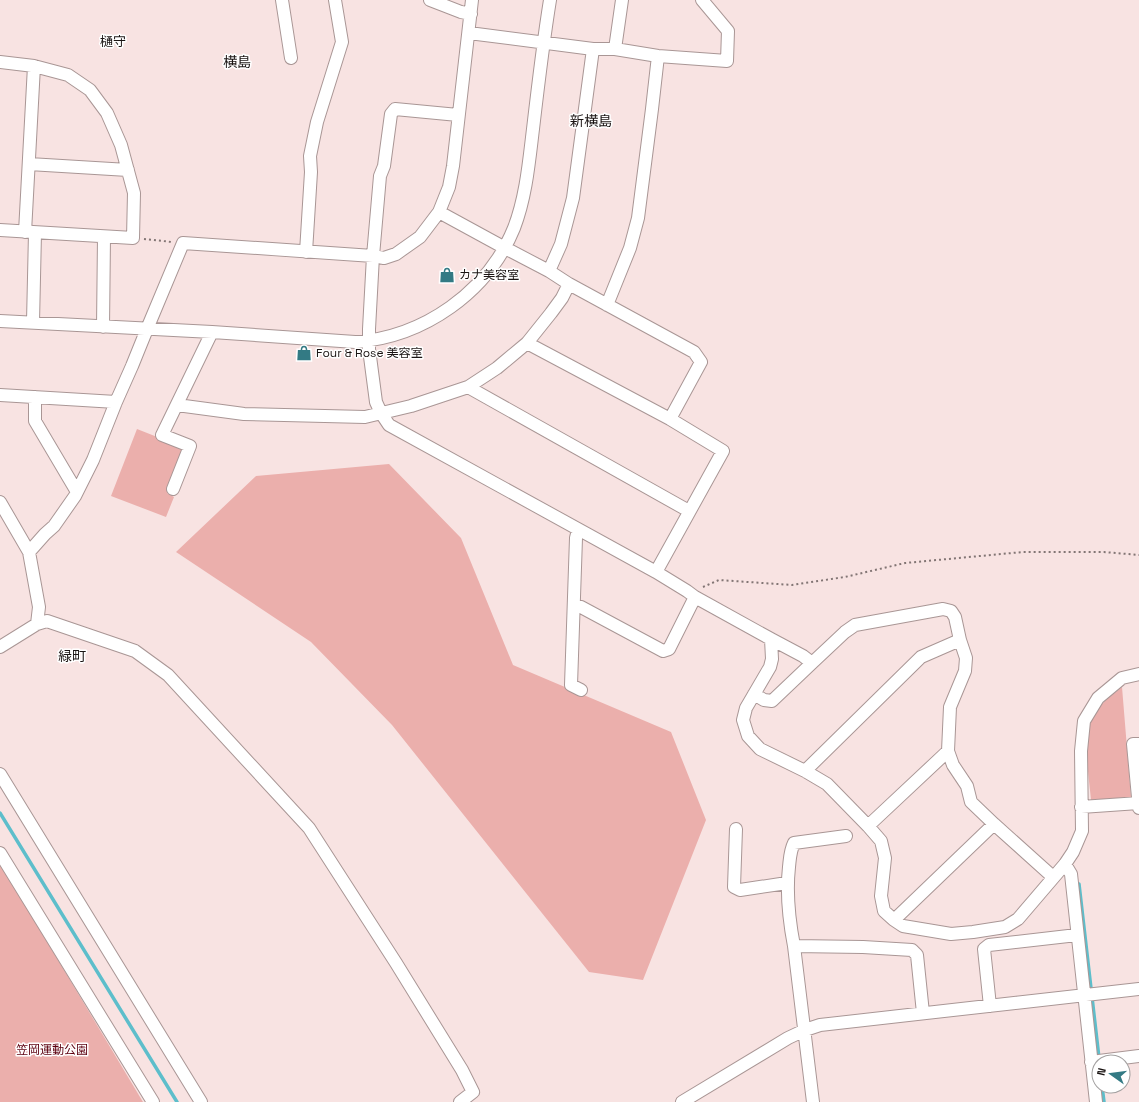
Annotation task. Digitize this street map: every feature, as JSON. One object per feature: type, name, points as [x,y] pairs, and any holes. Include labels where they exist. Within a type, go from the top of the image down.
[{"type":"street","points":[[282,0],[292,58]]},
{"type":"street","points":[[306,252],[311,172],[310,156],[317,122],[342,42],[335,0]]},
{"type":"street","points":[[430,0],[461,12],[471,14]]},
{"type":"street","points":[[30,552],[54,526],[77,492],[93,460],[183,243],[384,258],[396,254],[420,237],[439,212],[449,186],[472,0]]},
{"type":"street","points":[[0,321],[212,332],[355,342],[369,341],[415,327],[443,313],[468,294],[490,270],[505,248],[514,226],[522,200],[529,162],[543,42],[550,0]]},
{"type":"street","points":[[615,49],[622,0]]},
{"type":"street","points":[[469,33],[593,49],[615,49],[658,56],[727,61],[728,31],[702,0]]},
{"type":"street","points":[[549,271],[560,244],[573,198],[593,49]]},
{"type":"street","points":[[607,305],[630,248],[638,218],[658,56]]},
{"type":"street","points":[[0,62],[34,66],[68,75],[90,90],[107,113],[121,145],[134,193],[133,238],[0,230]]},
{"type":"street","points":[[33,322],[29,164],[34,66]]},
{"type":"street","points":[[458,115],[395,109],[391,114],[384,166],[380,176],[373,256],[369,329],[369,349],[376,402],[388,425],[656,572],[695,597],[804,656],[812,663]]},
{"type":"street","points":[[29,164],[128,170]]},
{"type":"street","points":[[439,212],[549,271],[569,284],[694,352],[701,362],[670,419]]},
{"type":"street","points":[[103,326],[104,237]]},
{"type":"street","points":[[176,405],[244,414],[365,417],[411,406],[468,387],[497,368],[527,343],[552,313],[569,284]]},
{"type":"street","points":[[173,488],[190,446],[162,435],[212,332]]},
{"type":"street","points":[[527,343],[670,419],[723,450],[656,572]]},
{"type":"street","points":[[468,387],[690,511]]},
{"type":"street","points":[[0,395],[116,402]]},
{"type":"street","points":[[35,397],[35,421],[77,492]]},
{"type":"street","points":[[0,502],[30,552],[39,607],[37,624]]},
{"type":"street","points":[[578,530],[576,538],[571,685],[581,690]]},
{"type":"street","points":[[574,606],[581,607],[664,651],[669,649],[695,597]]},
{"type":"street","points":[[754,694],[764,700],[772,701],[855,624],[942,609],[951,611],[955,617],[966,658],[965,671],[950,707],[948,751],[952,765],[968,786],[971,802],[1053,877]]},
{"type":"street","points":[[0,647],[37,624],[47,620],[135,651],[168,675],[309,828],[396,963],[462,1070],[473,1092],[460,1102]]},
{"type":"street","points":[[771,639],[772,659],[770,667],[746,708],[743,720],[748,736],[760,750],[805,771],[827,784],[881,841],[885,858],[881,896],[884,911],[903,926],[951,934],[1006,927],[1018,919],[1065,864],[1073,852],[1082,831],[1081,751],[1084,721],[1098,698],[1122,678],[1139,674]]},
{"type":"street","points":[[805,771],[921,657],[960,640]]},
{"type":"street","points":[[1139,744],[1133,744],[1139,808]]},
{"type":"street","points":[[868,826],[948,751]]},
{"type":"street","points":[[0,774],[201,1102]]},
{"type":"street","points":[[1081,807],[1139,803]]},
{"type":"street","points":[[894,920],[994,824]]},
{"type":"street","points":[[736,829],[734,887],[740,890],[787,883]]},
{"type":"street","points":[[813,1102],[794,946],[789,922],[787,883],[790,850],[794,843],[846,836]]},
{"type":"street","points":[[0,853],[153,1102]]},
{"type":"street","points":[[1065,864],[1071,874],[1091,1062]]},
{"type":"street","points":[[990,1006],[984,949],[989,945],[1077,935]]},
{"type":"street","points":[[794,946],[863,947],[912,950],[916,955],[923,1013]]},
{"type":"street","points":[[682,1102],[788,1038],[820,1025],[1139,989]]},
{"type":"path","points":[[133,238],[183,243]]},
{"type":"path","points":[[695,597],[700,588],[719,580],[792,585],[845,577],[905,563],[1023,552],[1104,552],[1139,555]]},
{"type":"green space","points":[[137,429],[185,448],[167,493],[174,497],[166,517],[111,496]]},
{"type":"green space","points":[[389,464],[461,538],[513,665],[671,732],[706,820],[643,980],[589,972],[392,725],[311,642],[176,552],[256,476]]},
{"type":"green space","points":[[1122,687],[1131,797],[1091,800],[1087,758],[1087,737],[1089,727],[1092,718],[1098,709]]},
{"type":"green space","name":"笠岡運動公園","points":[[0,863],[143,1102],[0,1102]]},
{"type":"waterway","points":[[0,813],[177,1102]]},
{"type":"waterway","points":[[1079,884],[1099,1054]]},
{"type":"waterway","points":[[1103,1094],[1104,1102]]},
{"type":"place","name":"カナ美容室","points":[[447,275]]},
{"type":"place","name":"Four & Rose 美容室","points":[[304,353]]},
{"type":"district","name":"樋守","points":[[113,41]]},
{"type":"district","name":"横島","points":[[237,62]]},
{"type":"district","name":"新横島","points":[[591,121]]},
{"type":"district","name":"緑町","points":[[72,656]]}]
